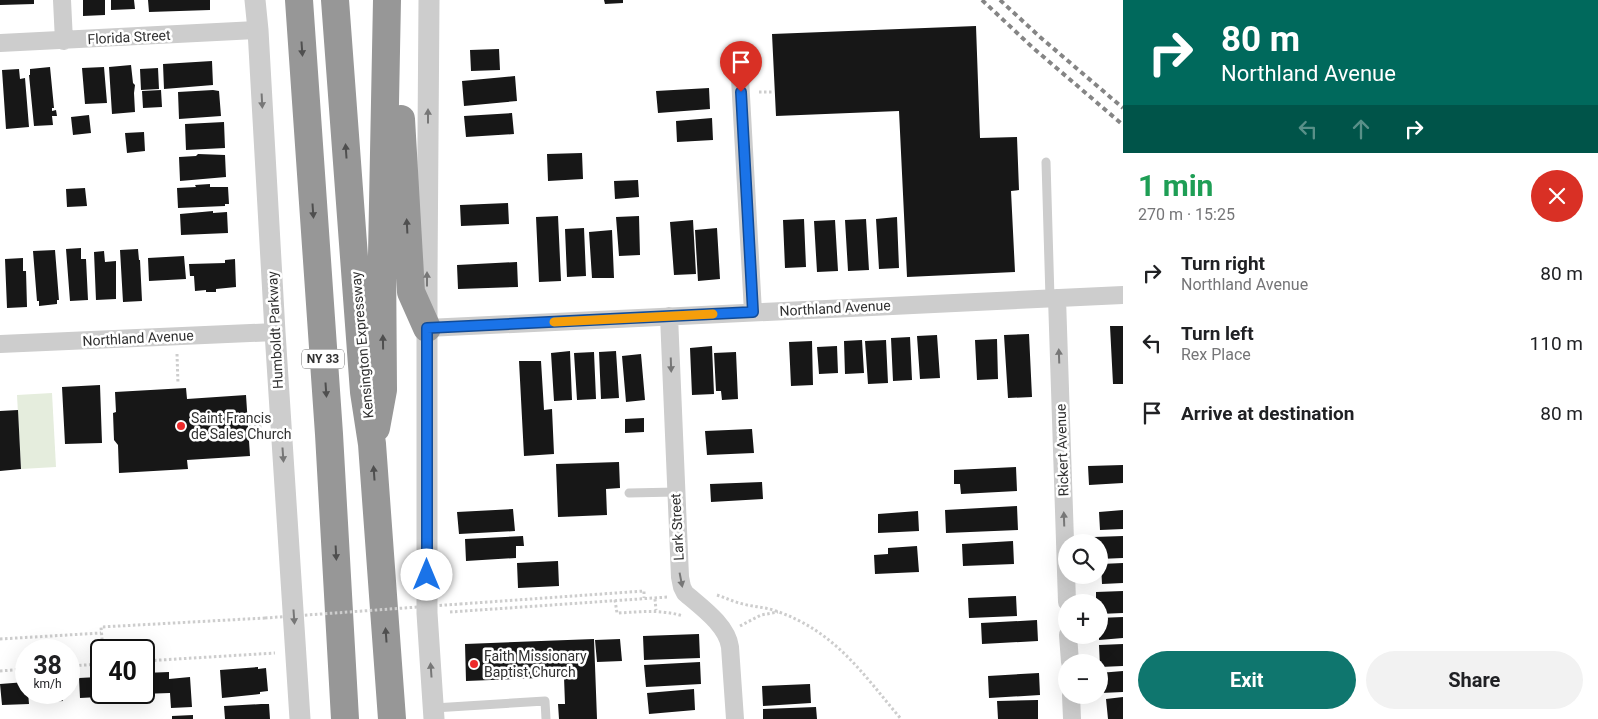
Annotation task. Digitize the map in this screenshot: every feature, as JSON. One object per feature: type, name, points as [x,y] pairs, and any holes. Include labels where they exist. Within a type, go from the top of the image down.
[{"type":"highway","name":"NY 33","points":[[299,0],[329,434],[346,719]]},
{"type":"highway","name":"Kensington Expressway","points":[[335,0],[364,392],[372,444],[392,719]]},
{"type":"highway","points":[[372,444],[383,390],[382,255],[387,0]]},
{"type":"highway","points":[[394,0],[411,292],[427,328]]},
{"type":"street","points":[[62,0],[64,41]]},
{"type":"street","name":"Humboldt Parkway","points":[[255,0],[300,719]]},
{"type":"street","points":[[429,0],[427,613],[434,713]]},
{"type":"street","name":"Florida Street","points":[[0,43],[258,30]]},
{"type":"street","points":[[739,60],[753,312]]},
{"type":"street","name":"Northland Avenue","points":[[427,328],[1123,295]]},
{"type":"street","name":"Rickert Avenue","points":[[1053,298],[1067,594]]},
{"type":"street","name":"Lark Street","points":[[669,316],[680,577],[682,587],[686,593],[719,625],[727,636],[730,647],[735,719]]},
{"type":"street","name":"Northland Avenue","points":[[0,344],[275,332]]},
{"type":"street","points":[[1071,704],[1072,719]]},
{"type":"lane","points":[[1046,162],[1053,298]]},
{"type":"lane","points":[[629,493],[676,492]]},
{"type":"lane","points":[[434,713],[545,701],[546,719]]},
{"type":"path","points":[[754,92],[772,92]]},
{"type":"path","points":[[176,349],[178,384]]},
{"type":"path","points":[[249,426],[261,426]]},
{"type":"path","points":[[102,639],[101,627],[265,618],[644,591],[644,598]]},
{"type":"path","points":[[710,592],[737,602],[779,612],[815,629],[835,643],[852,660],[901,719]]},
{"type":"path","points":[[450,612],[669,597]]},
{"type":"path","points":[[655,599],[656,611]]},
{"type":"path","points":[[615,600],[618,613],[656,611],[668,612],[687,618]]},
{"type":"path","points":[[738,627],[761,615],[779,612]]},
{"type":"path","points":[[0,639],[101,633]]},
{"type":"path","points":[[155,660],[279,652]]},
{"type":"path","points":[[0,670],[15,669]]},
{"type":"green space","points":[[52,393],[56,467],[21,469],[17,395]]},
{"type":"building","points":[[0,0],[34,0],[34,4],[0,5]]},
{"type":"building","points":[[83,0],[105,0],[105,15],[83,16]]},
{"type":"building","points":[[111,0],[134,0],[135,9],[111,10]]},
{"type":"building","points":[[148,0],[210,0],[210,10],[149,12]]},
{"type":"building","points":[[604,0],[623,0],[623,3],[605,4]]},
{"type":"building","points":[[976,26],[980,138],[1017,137],[1019,190],[1011,191],[1015,272],[907,277],[899,111],[776,116],[772,34]]},
{"type":"building","points":[[499,49],[500,70],[471,71],[470,50]]},
{"type":"building","points":[[212,61],[213,85],[164,89],[163,64]]},
{"type":"building","points":[[131,65],[133,83],[135,85],[135,112],[112,114],[109,67]]},
{"type":"building","points":[[50,67],[54,108],[52,108],[52,111],[56,110],[57,116],[52,116],[53,125],[34,126],[30,69]]},
{"type":"building","points":[[104,67],[107,103],[85,104],[82,68]]},
{"type":"building","points":[[158,68],[159,89],[141,90],[140,69]]},
{"type":"building","points":[[19,69],[20,79],[25,78],[29,127],[6,129],[2,70]]},
{"type":"building","points":[[515,76],[517,101],[464,106],[462,81]]},
{"type":"building","points":[[709,88],[710,109],[658,113],[656,91]]},
{"type":"building","points":[[161,90],[162,107],[143,108],[142,91]]},
{"type":"building","points":[[219,91],[221,116],[179,119],[178,92]]},
{"type":"building","points":[[512,113],[514,134],[466,137],[464,116]]},
{"type":"building","points":[[89,115],[91,133],[73,135],[71,117]]},
{"type":"building","points":[[712,118],[713,140],[677,142],[676,121]]},
{"type":"building","points":[[224,122],[225,148],[186,150],[185,124]]},
{"type":"building","points":[[144,132],[145,151],[127,153],[125,133]]},
{"type":"building","points":[[582,153],[583,179],[548,181],[547,154]]},
{"type":"building","points":[[198,154],[225,155],[226,177],[180,181],[179,157],[196,156]]},
{"type":"building","points":[[638,180],[639,197],[615,199],[614,181]]},
{"type":"building","points":[[210,184],[210,187],[228,187],[229,204],[225,204],[225,206],[178,208],[177,188]]},
{"type":"building","points":[[85,188],[87,206],[67,207],[66,189]]},
{"type":"building","points":[[508,203],[509,224],[461,226],[460,205]]},
{"type":"building","points":[[213,211],[213,213],[227,212],[228,233],[181,235],[180,214]]},
{"type":"building","points":[[558,216],[561,281],[539,282],[536,217]]},
{"type":"building","points":[[639,216],[640,255],[619,256],[616,217]]},
{"type":"building","points":[[897,217],[899,268],[879,269],[876,219]]},
{"type":"building","points":[[804,219],[806,267],[785,268],[783,220]]},
{"type":"building","points":[[866,219],[869,270],[848,271],[845,220]]},
{"type":"building","points":[[693,220],[696,274],[674,275],[670,222]]},
{"type":"building","points":[[835,220],[838,271],[817,272],[814,221]]},
{"type":"building","points":[[584,228],[586,276],[567,277],[565,229]]},
{"type":"building","points":[[717,228],[720,279],[698,281],[695,230]]},
{"type":"building","points":[[612,230],[614,278],[592,278],[589,232]]},
{"type":"building","points":[[81,248],[81,259],[86,259],[88,300],[70,301],[66,249]]},
{"type":"building","points":[[138,249],[142,301],[123,302],[120,250]]},
{"type":"building","points":[[55,250],[59,300],[57,300],[57,304],[39,306],[33,251]]},
{"type":"building","points":[[104,251],[105,262],[116,261],[116,299],[96,300],[94,252]]},
{"type":"building","points":[[184,256],[186,279],[149,281],[148,258]]},
{"type":"building","points":[[23,258],[23,271],[26,271],[27,307],[7,308],[5,259]]},
{"type":"building","points":[[235,259],[236,287],[216,289],[216,292],[206,292],[206,290],[195,291],[194,276],[190,276],[189,264],[225,263],[225,260]]},
{"type":"building","points":[[517,262],[518,287],[458,289],[457,265]]},
{"type":"building","points":[[1110,326],[1123,326],[1123,384],[1113,384]]},
{"type":"building","points":[[1029,334],[1032,397],[1008,398],[1004,335]]},
{"type":"building","points":[[937,335],[940,378],[920,379],[917,336]]},
{"type":"building","points":[[910,337],[912,380],[893,381],[891,338]]},
{"type":"building","points":[[997,339],[998,379],[977,380],[975,340]]},
{"type":"building","points":[[862,340],[864,373],[845,374],[844,341]]},
{"type":"building","points":[[886,340],[888,383],[868,384],[865,341]]},
{"type":"building","points":[[812,341],[813,385],[791,386],[789,342]]},
{"type":"building","points":[[712,346],[714,394],[692,395],[690,348]]},
{"type":"building","points":[[837,346],[838,373],[819,374],[817,347]]},
{"type":"building","points":[[570,351],[572,400],[554,401],[551,353]]},
{"type":"building","points":[[616,351],[619,398],[601,399],[599,352]]},
{"type":"building","points":[[594,352],[596,399],[577,400],[574,353]]},
{"type":"building","points":[[736,352],[738,399],[722,400],[721,391],[716,391],[714,353]]},
{"type":"building","points":[[641,354],[645,400],[626,402],[622,356]]},
{"type":"building","points":[[519,361],[541,361],[544,410],[552,409],[554,454],[524,456]]},
{"type":"building","points":[[100,385],[102,443],[65,444],[62,387]]},
{"type":"building","name":"Saint Francis de Sales Church","points":[[186,388],[187,399],[246,395],[250,456],[187,460],[188,469],[119,473],[118,445],[114,440],[113,413],[116,412],[115,392]]},
{"type":"building","points":[[18,410],[21,469],[0,471],[0,411]]},
{"type":"building","points":[[644,418],[644,432],[625,433],[625,419]]},
{"type":"building","points":[[752,429],[754,453],[707,455],[705,431]]},
{"type":"building","points":[[619,462],[620,488],[606,489],[607,515],[558,517],[556,464]]},
{"type":"building","points":[[1123,465],[1123,483],[1089,485],[1088,466]]},
{"type":"building","points":[[1016,467],[1017,491],[961,494],[960,484],[954,484],[954,470]]},
{"type":"building","points":[[762,482],[763,499],[711,502],[710,484]]},
{"type":"building","points":[[1017,506],[1018,530],[946,533],[945,510]]},
{"type":"building","points":[[513,509],[515,531],[459,534],[457,512]]},
{"type":"building","points":[[1123,510],[1123,529],[1100,530],[1099,512]]},
{"type":"building","points":[[918,511],[919,531],[878,533],[878,514]]},
{"type":"building","points":[[523,536],[524,546],[516,546],[516,558],[466,561],[465,539]]},
{"type":"building","points":[[1123,536],[1123,558],[1108,559],[1108,537]]},
{"type":"building","points":[[1013,541],[1014,564],[963,566],[962,544]]},
{"type":"building","points":[[917,546],[919,572],[875,574],[874,555],[888,554],[888,548]]},
{"type":"building","points":[[558,561],[559,586],[518,588],[517,563]]},
{"type":"building","points":[[1123,563],[1123,583],[1108,584],[1108,564]]},
{"type":"building","points":[[1123,591],[1123,613],[1108,614],[1108,594],[1096,594],[1096,592]]},
{"type":"building","points":[[1016,596],[1017,616],[969,618],[968,598]]},
{"type":"building","points":[[1123,617],[1123,638],[1108,639],[1108,618]]},
{"type":"building","points":[[1037,620],[1038,641],[982,644],[981,623]]},
{"type":"building","points":[[699,634],[700,658],[644,660],[643,636]]},
{"type":"building","points":[[594,639],[597,719],[559,719],[558,704],[565,704],[564,677],[466,681],[465,644]]},
{"type":"building","points":[[620,639],[622,661],[597,662],[595,640]]},
{"type":"building","points":[[1123,644],[1123,666],[1108,667],[1108,654],[1099,654],[1099,645]]},
{"type":"building","points":[[700,662],[701,684],[646,687],[644,665]]},
{"type":"building","points":[[258,667],[258,669],[266,668],[268,691],[260,692],[260,694],[222,698],[220,670]]},
{"type":"building","points":[[1123,671],[1123,692],[1108,693],[1108,672]]},
{"type":"building","points":[[169,672],[169,679],[190,677],[192,707],[171,708],[170,693],[155,694],[155,673]]},
{"type":"building","points":[[1039,673],[1040,695],[989,698],[988,676]]},
{"type":"building","points":[[90,677],[90,697],[80,698],[80,678]]},
{"type":"building","points":[[15,683],[15,704],[29,704],[2,705],[0,684]]},
{"type":"building","points":[[810,684],[811,703],[763,706],[762,686]]},
{"type":"building","points":[[694,689],[695,710],[649,714],[647,693]]},
{"type":"building","points":[[1123,697],[1123,719],[1108,719],[1108,699]]},
{"type":"building","points":[[1038,700],[1038,719],[998,719],[997,701]]},
{"type":"building","points":[[269,704],[270,719],[225,719],[224,706]]},
{"type":"building","points":[[816,707],[817,719],[763,719],[763,709]]},
{"type":"building","points":[[193,715],[193,719],[172,719],[172,716]]},
{"type":"railway","points":[[982,0],[1032,47],[1123,125]]},
{"type":"railway","points":[[1000,0],[1123,108]]},
{"type":"slow traffic","points":[[554,322],[713,314]]},
{"type":"place","name":"Saint Francis de Sales Church","points":[[181,426]]},
{"type":"place","name":"Faith Missionary Baptist Church","points":[[474,664]]},
{"type":"route","points":[[427,575],[427,328],[753,312],[741,92]]}]
